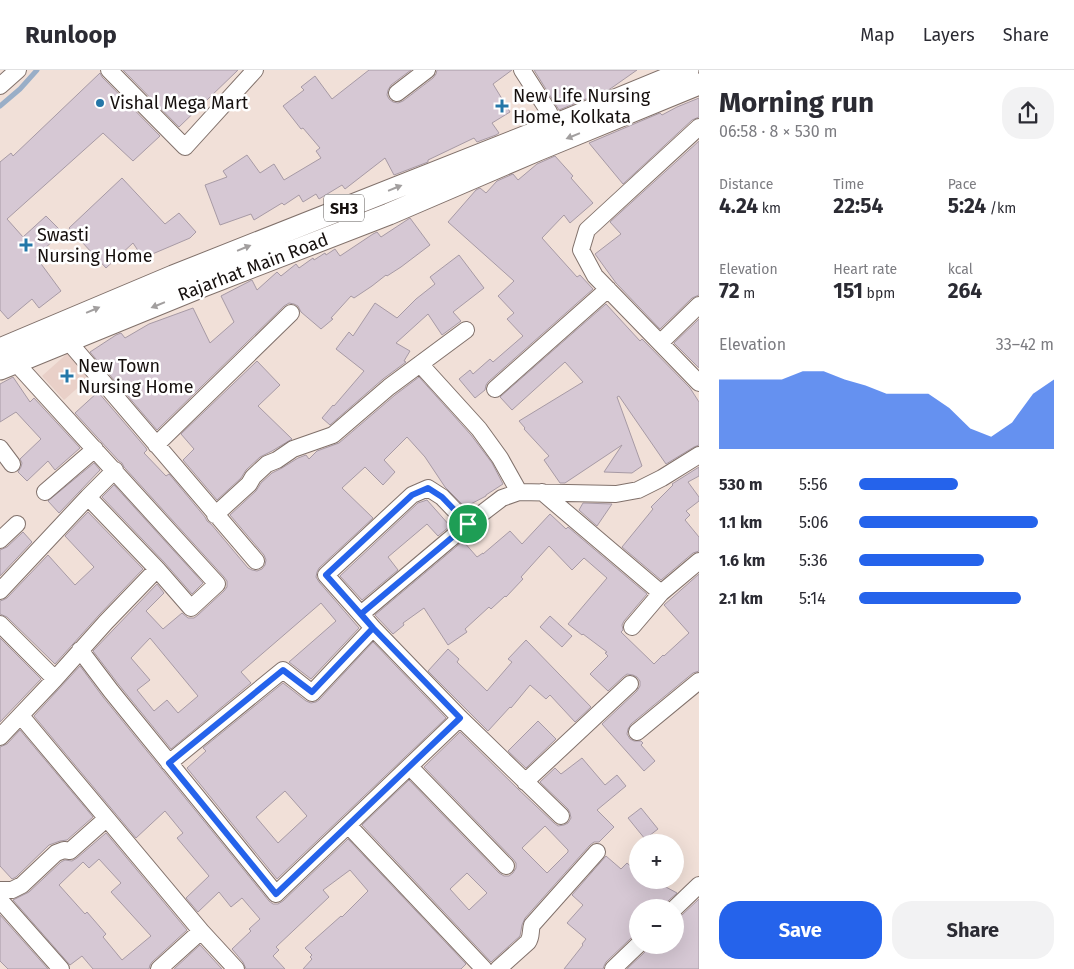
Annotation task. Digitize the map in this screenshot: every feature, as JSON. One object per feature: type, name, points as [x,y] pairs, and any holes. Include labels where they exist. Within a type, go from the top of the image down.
[{"type":"main road","name":"Rajarhat Main Road","points":[[5,360],[63,333],[173,276],[688,70]]},
{"type":"main road","name":"Rajarhat Main Road","points":[[63,333],[389,214],[699,84]]},
{"type":"street","points":[[0,86],[18,70]]},
{"type":"street","points":[[109,70],[185,147],[255,70]]},
{"type":"street","points":[[397,93],[427,70]]},
{"type":"street","points":[[522,70],[549,112],[552,126]]},
{"type":"street","points":[[699,127],[586,230],[581,250],[595,276],[699,383]]},
{"type":"street","points":[[495,389],[608,289]]},
{"type":"street","points":[[660,343],[699,305]]},
{"type":"street","points":[[156,445],[291,313]]},
{"type":"street","points":[[215,515],[268,464],[293,450],[333,435],[389,387],[466,330]]},
{"type":"street","points":[[63,333],[215,515],[256,561]]},
{"type":"street","points":[[5,360],[115,470],[217,584],[191,608],[157,569],[88,497]]},
{"type":"street","points":[[420,364],[479,430],[500,458],[519,492]]},
{"type":"street","points":[[0,448],[12,464]]},
{"type":"street","points":[[45,492],[95,449]]},
{"type":"street","points":[[361,614],[468,524],[502,498],[519,492],[616,494],[638,490],[699,456]]},
{"type":"street","points":[[0,592],[115,470]]},
{"type":"street","points":[[468,524],[442,497],[428,488],[412,495],[326,575],[373,628],[460,718],[561,816]]},
{"type":"street","points":[[542,492],[661,593]]},
{"type":"street","points":[[0,540],[16,524]]},
{"type":"street","points":[[632,627],[661,593],[699,560]]},
{"type":"street","points":[[0,737],[157,569]]},
{"type":"street","points":[[0,624],[55,679]]},
{"type":"street","points":[[169,763],[283,670],[312,692],[373,628]]},
{"type":"street","points":[[80,650],[110,691],[276,894],[460,718]]},
{"type":"street","points":[[637,732],[699,681]]},
{"type":"street","points":[[525,782],[630,684]]},
{"type":"street","points":[[21,716],[106,820],[201,931],[227,966]]},
{"type":"street","points":[[410,767],[506,866]]},
{"type":"street","points":[[0,890],[12,890],[22,886],[56,853],[64,850],[70,851],[106,820]]},
{"type":"street","points":[[348,825],[484,969]]},
{"type":"street","points":[[498,969],[528,942],[532,925],[597,852]]},
{"type":"street","points":[[684,899],[699,885]]},
{"type":"street","points":[[0,900],[61,969]]},
{"type":"street","points":[[159,969],[201,931]]},
{"type":"street","points":[[613,969],[629,954]]},
{"type":"shaded area","name":"New Town Nursing Home","points":[[70,351],[92,375],[64,400],[42,376]]},
{"type":"building","points":[[123,70],[238,70],[179,127]]},
{"type":"building","points":[[369,70],[411,70],[391,85],[388,90],[387,95],[389,99],[398,103],[433,78],[437,70],[512,70],[493,84],[510,112],[492,123],[499,133],[496,135],[477,142],[474,138],[428,160],[428,162],[394,175],[385,158],[345,189],[342,185],[319,199],[316,194],[303,202],[299,195],[254,220],[251,214],[220,225],[205,185],[227,177],[223,171],[247,155],[260,173],[274,164],[284,180],[321,158],[316,151],[320,148],[303,128],[301,129],[283,106],[304,90],[301,87],[315,76],[332,99]]},
{"type":"building","points":[[534,70],[637,70],[610,89],[559,110]]},
{"type":"building","points":[[100,73],[160,136],[133,161],[103,133],[7,219],[23,237],[46,216],[62,232],[36,257],[61,291],[39,308],[32,299],[8,319],[0,310],[0,162],[11,153],[13,156]]},
{"type":"building","points":[[699,98],[699,117],[692,120],[623,184],[589,143],[660,113],[662,115]]},
{"type":"building","points":[[699,141],[699,295],[692,298],[660,329],[616,283],[595,254],[621,234],[610,222]]},
{"type":"building","points":[[555,156],[593,203],[570,223],[564,215],[542,238],[577,277],[580,275],[593,289],[488,382],[485,390],[475,398],[459,379],[470,370],[473,374],[490,359],[493,362],[523,336],[507,319],[514,313],[498,296],[514,281],[448,222],[476,190],[480,188],[486,193],[497,181],[513,174],[518,180],[537,164]]},
{"type":"building","points":[[122,178],[165,224],[179,213],[196,232],[190,238],[143,258],[133,243],[106,268],[69,228]]},
{"type":"building","points":[[410,218],[430,245],[354,298],[351,296],[331,318],[333,319],[321,329],[301,312],[298,306],[289,303],[284,306],[157,430],[90,352],[116,335],[121,333],[125,338],[149,324],[193,308],[210,343],[234,322],[221,296],[252,280],[257,290],[277,272],[281,276],[296,264],[299,268],[313,258],[314,260],[335,249],[340,256],[373,234],[377,232],[381,237]]},
{"type":"building","points":[[459,255],[484,288],[453,312],[461,321],[442,335],[428,314],[396,343],[410,351],[404,361],[406,362],[383,379],[330,425],[322,418],[364,371],[336,349],[349,332],[353,336],[375,303],[397,318],[435,284],[430,277]]},
{"type":"building","points":[[606,304],[640,341],[642,339],[690,388],[699,402],[699,445],[666,464],[619,396],[617,397],[642,466],[632,473],[604,472],[622,445],[565,483],[560,483],[544,460],[549,456],[519,421],[583,382],[565,362],[512,410],[500,397]]},
{"type":"building","points":[[699,319],[699,368],[674,343]]},
{"type":"building","points":[[257,361],[280,385],[258,406],[292,439],[260,457],[217,500],[183,460],[194,449],[181,434]]},
{"type":"building","points":[[13,377],[30,402],[34,398],[80,448],[55,470],[48,461],[27,481],[18,472],[22,463],[20,459],[41,439],[16,412],[0,422],[0,384]]},
{"type":"building","points":[[419,377],[471,435],[492,463],[503,484],[465,507],[445,487],[425,457],[407,437],[384,460],[395,472],[383,485],[365,467],[342,488],[373,518],[319,568],[316,577],[359,628],[311,679],[289,662],[336,621],[321,603],[241,672],[251,683],[171,749],[93,651],[157,584],[164,593],[146,611],[163,629],[182,613],[188,618],[194,618],[198,615],[224,591],[227,587],[227,581],[75,413],[98,392],[146,448],[147,450],[144,453],[166,476],[169,474],[248,568],[257,571],[265,565],[264,555],[230,515],[272,473],[298,458],[306,455],[309,459],[317,451],[339,443]],"holes":[[[150,638],[198,696],[178,713],[167,700],[154,711],[137,690],[150,680],[131,658]]]},
{"type":"building","points":[[94,463],[100,470],[59,513],[48,501]]},
{"type":"building","points":[[699,467],[699,476],[688,482],[699,497],[699,501],[686,511],[690,515],[685,520],[699,537],[699,551],[693,553],[661,580],[622,547],[653,509],[651,507],[672,484]]},
{"type":"building","points":[[114,485],[203,583],[192,594],[102,497]]},
{"type":"building","points":[[427,500],[450,526],[438,536],[427,524],[388,557],[398,570],[362,600],[340,576],[418,503]]},
{"type":"building","points":[[583,503],[612,504],[597,526],[579,510]]},
{"type":"building","points":[[88,512],[143,569],[55,664],[7,617],[0,614],[0,601],[7,598],[48,555],[75,585],[94,567],[65,536]]},
{"type":"building","points":[[550,514],[647,594],[624,621],[621,632],[654,664],[689,633],[664,605],[699,574],[699,671],[693,673],[631,724],[628,729],[627,734],[630,739],[641,741],[643,743],[641,745],[655,761],[644,771],[602,724],[637,691],[640,681],[637,677],[627,674],[608,691],[590,674],[608,656],[605,653],[607,652],[568,624],[607,578],[584,558],[572,570],[549,546],[506,597],[491,609],[489,607],[465,629],[467,632],[448,645],[424,608],[403,623],[404,625],[393,634],[375,615],[463,541],[477,557],[510,531],[522,544]]},
{"type":"building","points":[[23,532],[32,542],[0,576],[0,550],[7,547]]},
{"type":"building","points":[[550,616],[572,636],[562,647],[540,627]]},
{"type":"building","points":[[0,638],[41,679],[0,722]]},
{"type":"building","points":[[526,640],[591,707],[575,722],[550,695],[546,699],[530,685],[488,731],[428,671],[448,649],[459,659],[457,662],[487,691],[512,662],[508,659]]},
{"type":"building","points":[[373,642],[446,718],[277,879],[187,768],[206,751],[203,748],[283,683],[306,701],[311,703],[319,700]],"holes":[[[285,791],[307,816],[278,843],[256,817]]]},
{"type":"building","points":[[80,666],[103,697],[269,901],[273,904],[278,904],[283,901],[348,839],[466,964],[461,969],[303,969],[312,959],[310,957],[312,955],[305,948],[342,917],[368,891],[350,870],[323,890],[329,897],[276,947],[279,950],[273,956],[285,969],[246,969],[243,962],[232,949],[251,931],[249,929],[260,919],[242,898],[231,907],[219,892],[198,912],[186,898],[209,876],[177,838],[183,833],[165,811],[136,838],[34,716]]},
{"type":"building","points":[[538,721],[556,739],[526,768],[508,751]]},
{"type":"building","points":[[20,730],[93,817],[67,840],[49,845],[12,879],[0,866],[0,747],[7,744]]},
{"type":"building","points":[[460,732],[558,826],[568,823],[571,818],[570,813],[540,782],[555,768],[561,774],[582,758],[605,785],[617,775],[626,786],[597,810],[614,827],[599,842],[594,842],[590,845],[525,918],[520,936],[491,962],[362,825],[409,780],[499,873],[509,876],[513,873],[516,863],[513,859],[424,767]],"holes":[[[545,826],[568,850],[547,873],[522,848]],[[467,873],[487,893],[469,910],[450,889]]]},
{"type":"building","points":[[641,808],[658,829],[652,834],[641,834],[628,818]]},
{"type":"building","points":[[106,833],[187,930],[152,962],[149,969],[93,969],[82,956],[70,965],[13,900],[29,892],[61,862],[65,860],[72,861]],"holes":[[[99,859],[121,883],[111,892],[151,936],[122,960],[103,937],[106,934],[87,912],[85,914],[59,885],[83,862],[89,868]]]},
{"type":"building","points":[[606,856],[621,869],[627,863],[629,865],[629,889],[670,889],[677,893],[670,899],[629,899],[629,940],[606,962],[603,969],[564,969],[586,939],[567,923],[583,905],[572,895]]},
{"type":"building","points":[[699,899],[699,969],[627,969],[643,954],[684,954],[684,913]]},
{"type":"building","points":[[0,915],[48,969],[8,969],[0,961]]},
{"type":"building","points":[[200,945],[222,969],[174,969]]},
{"type":"waterway","points":[[0,106],[20,89],[37,70]]},
{"type":"place","name":"Vishal Mega Mart","points":[[100,103]]},
{"type":"place","name":"New Life Nursing Home, Kolkata","points":[[502,106]]},
{"type":"place","name":"Swasti Nursing Home","points":[[26,245]]},
{"type":"place","name":"New Town Nursing Home","points":[[67,376]]},
{"type":"route","points":[[468,524],[361,614],[373,628],[312,692],[283,670],[169,763],[276,894],[460,718],[373,628],[326,575],[412,495],[428,488],[442,497],[468,524]]}]
